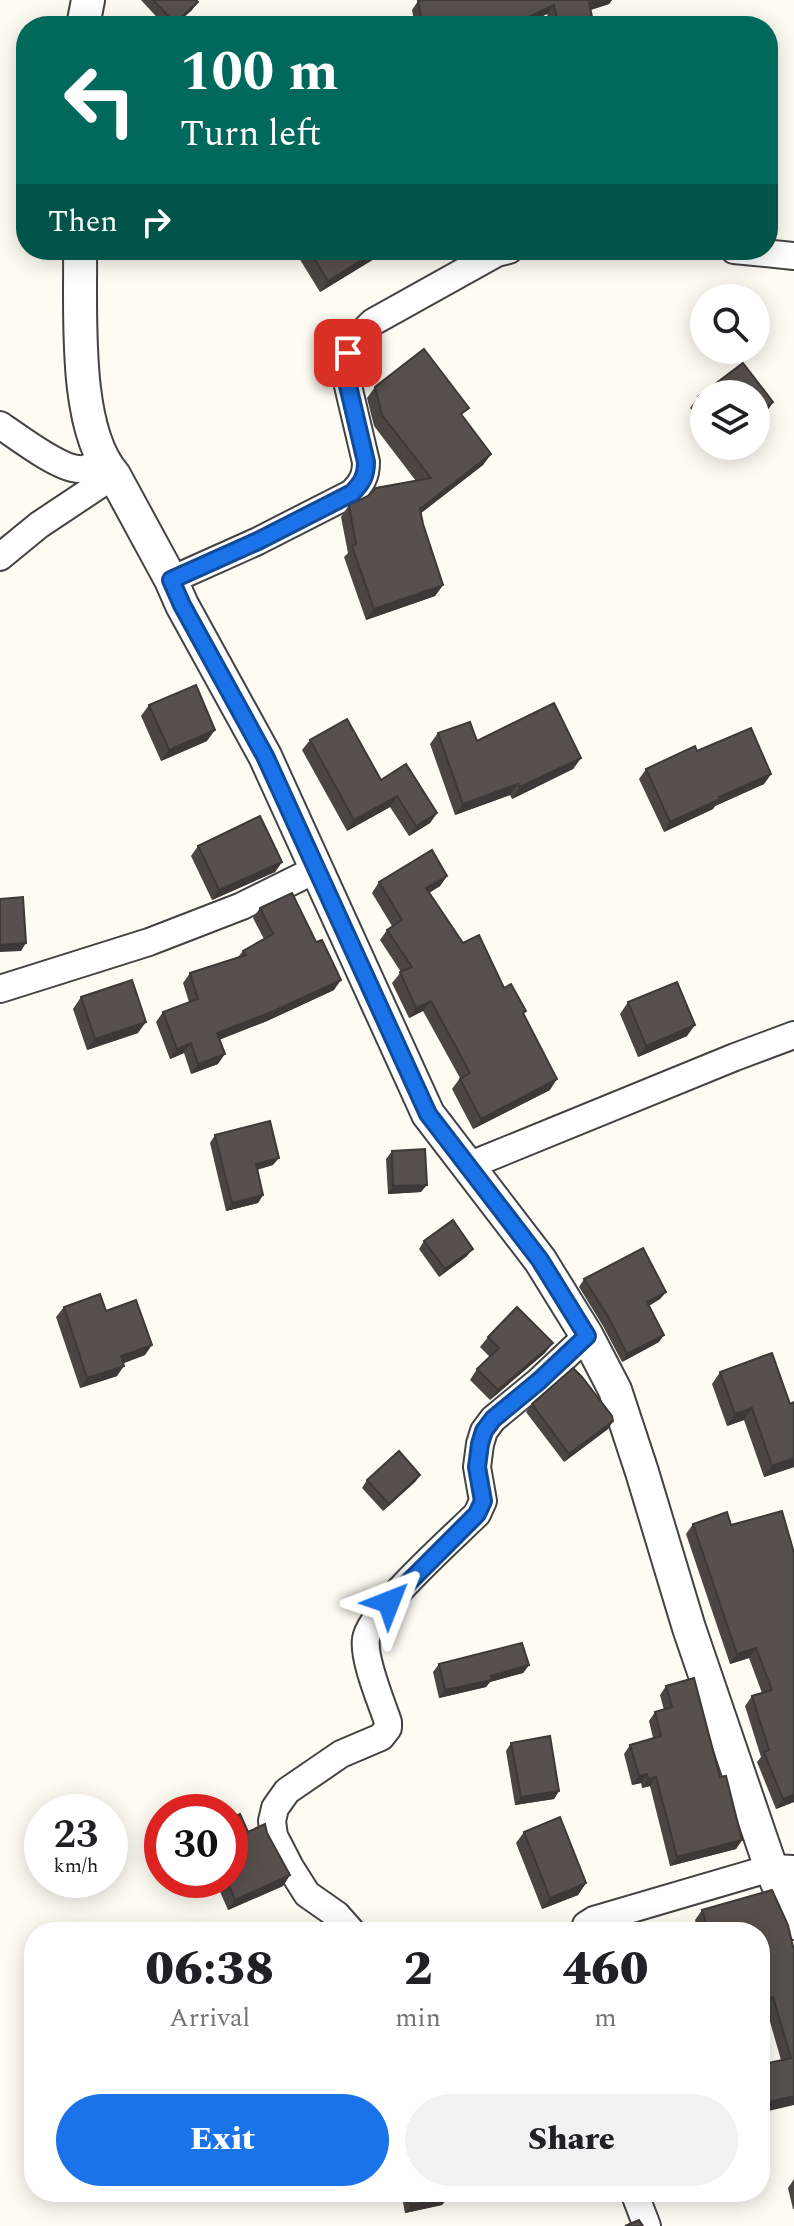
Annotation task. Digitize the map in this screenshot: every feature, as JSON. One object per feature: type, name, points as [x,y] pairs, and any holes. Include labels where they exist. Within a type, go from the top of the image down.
[{"type":"street","points":[[80,260],[82,375],[88,414],[108,469],[265,756],[428,1114],[540,1260],[587,1336],[615,1390],[689,1628],[782,1868],[794,1923]]},
{"type":"street","points":[[171,580],[352,493],[362,483],[366,462],[345,373],[348,353],[356,339],[373,322],[484,260]]},
{"type":"street","points":[[0,425],[65,465],[80,470],[108,469]]},
{"type":"street","points":[[0,557],[108,469]]},
{"type":"street","points":[[0,989],[162,937],[242,906],[317,869]]},
{"type":"street","points":[[468,1166],[794,1035]]},
{"type":"street","points":[[343,1922],[307,1894],[290,1867],[274,1836],[272,1821],[275,1808],[287,1791],[341,1754],[381,1737],[388,1728],[367,1656],[366,1638],[372,1621],[477,1514],[483,1501],[477,1467],[480,1444],[484,1431],[493,1419],[587,1336]]},
{"type":"street","points":[[591,1922],[782,1868]]},
{"type":"street","points":[[638,2202],[647,2226]]},
{"type":"building","points":[[153,0],[198,2],[183,16],[168,16]]},
{"type":"building","points":[[599,0],[589,3],[592,16],[556,16],[554,5],[531,16],[421,16],[418,1]]},
{"type":"building","points":[[315,260],[362,260],[328,281]]},
{"type":"building","points":[[424,349],[469,408],[461,414],[491,454],[420,509],[443,585],[374,609],[352,546],[356,544],[349,505],[368,496],[376,488],[431,478],[382,415],[375,387]]},
{"type":"building","points":[[744,364],[756,380],[720,380]]},
{"type":"building","points":[[196,685],[215,730],[169,750],[149,705]]},
{"type":"building","points":[[554,703],[581,758],[520,787],[518,784],[463,804],[438,733],[470,722],[477,741]]},
{"type":"building","points":[[347,719],[381,780],[406,764],[437,813],[416,826],[397,796],[354,820],[310,740]]},
{"type":"building","points":[[751,728],[771,774],[670,822],[646,769],[695,746],[697,751]]},
{"type":"building","points":[[260,816],[282,862],[219,890],[198,846]]},
{"type":"building","points":[[432,850],[447,876],[426,888],[463,943],[479,935],[504,988],[511,984],[526,1011],[523,1013],[557,1079],[481,1119],[460,1079],[470,1073],[431,1001],[416,1008],[400,972],[412,967],[387,930],[402,920],[379,882]]},
{"type":"building","points":[[292,893],[316,942],[322,940],[341,980],[217,1033],[225,1054],[198,1064],[191,1043],[177,1049],[163,1012],[198,999],[190,973],[246,955],[243,951],[273,934],[260,908]]},
{"type":"building","points":[[23,897],[26,943],[0,945],[0,899]]},
{"type":"building","points":[[132,980],[146,1022],[95,1039],[81,997]]},
{"type":"building","points":[[677,982],[695,1025],[646,1046],[628,1002]]},
{"type":"building","points":[[270,1121],[279,1158],[256,1164],[263,1195],[232,1203],[215,1135]]},
{"type":"building","points":[[425,1149],[427,1185],[393,1186],[392,1151]]},
{"type":"building","points":[[453,1220],[473,1249],[445,1269],[424,1241]]},
{"type":"building","points":[[643,1248],[666,1292],[647,1302],[664,1335],[627,1354],[584,1279]]},
{"type":"building","points":[[100,1294],[106,1311],[136,1300],[152,1345],[121,1356],[124,1366],[87,1378],[64,1307]]},
{"type":"building","points":[[517,1307],[553,1343],[498,1390],[477,1369],[499,1348],[488,1337]]},
{"type":"building","points":[[772,1353],[790,1404],[794,1402],[794,1458],[772,1466],[752,1408],[735,1414],[720,1372]]},
{"type":"building","points":[[573,1368],[613,1421],[569,1454],[532,1404]]},
{"type":"building","points":[[399,1451],[420,1475],[389,1504],[367,1480]]},
{"type":"building","points":[[782,1511],[794,1553],[794,1795],[783,1799],[764,1752],[769,1750],[752,1696],[772,1690],[756,1648],[737,1654],[693,1524],[727,1512],[731,1525]]},
{"type":"building","points":[[522,1643],[529,1665],[491,1676],[492,1680],[445,1690],[439,1664]]},
{"type":"building","points":[[694,1678],[720,1777],[726,1776],[742,1840],[677,1857],[656,1777],[648,1779],[647,1774],[639,1776],[630,1745],[661,1736],[655,1712],[672,1707],[666,1686]]},
{"type":"building","points":[[550,1736],[559,1791],[521,1797],[511,1743]]},
{"type":"building","points":[[560,1817],[586,1883],[550,1898],[524,1832]]},
{"type":"building","points":[[265,1824],[290,1875],[248,1894],[248,1832]]},
{"type":"building","points":[[772,1890],[788,1925],[794,1951],[794,2096],[770,2102],[770,2063],[791,2058],[773,1997],[770,1998],[770,1922],[706,1922],[702,1910]]},
{"type":"building","points":[[639,2220],[643,2226],[625,2226]]},
{"type":"route","points":[[348,353],[345,373],[366,462],[362,483],[352,493],[258,541],[171,580],[265,756],[428,1114],[540,1260],[587,1336],[493,1419],[484,1431],[477,1467],[483,1501],[477,1514],[389,1602]]}]
